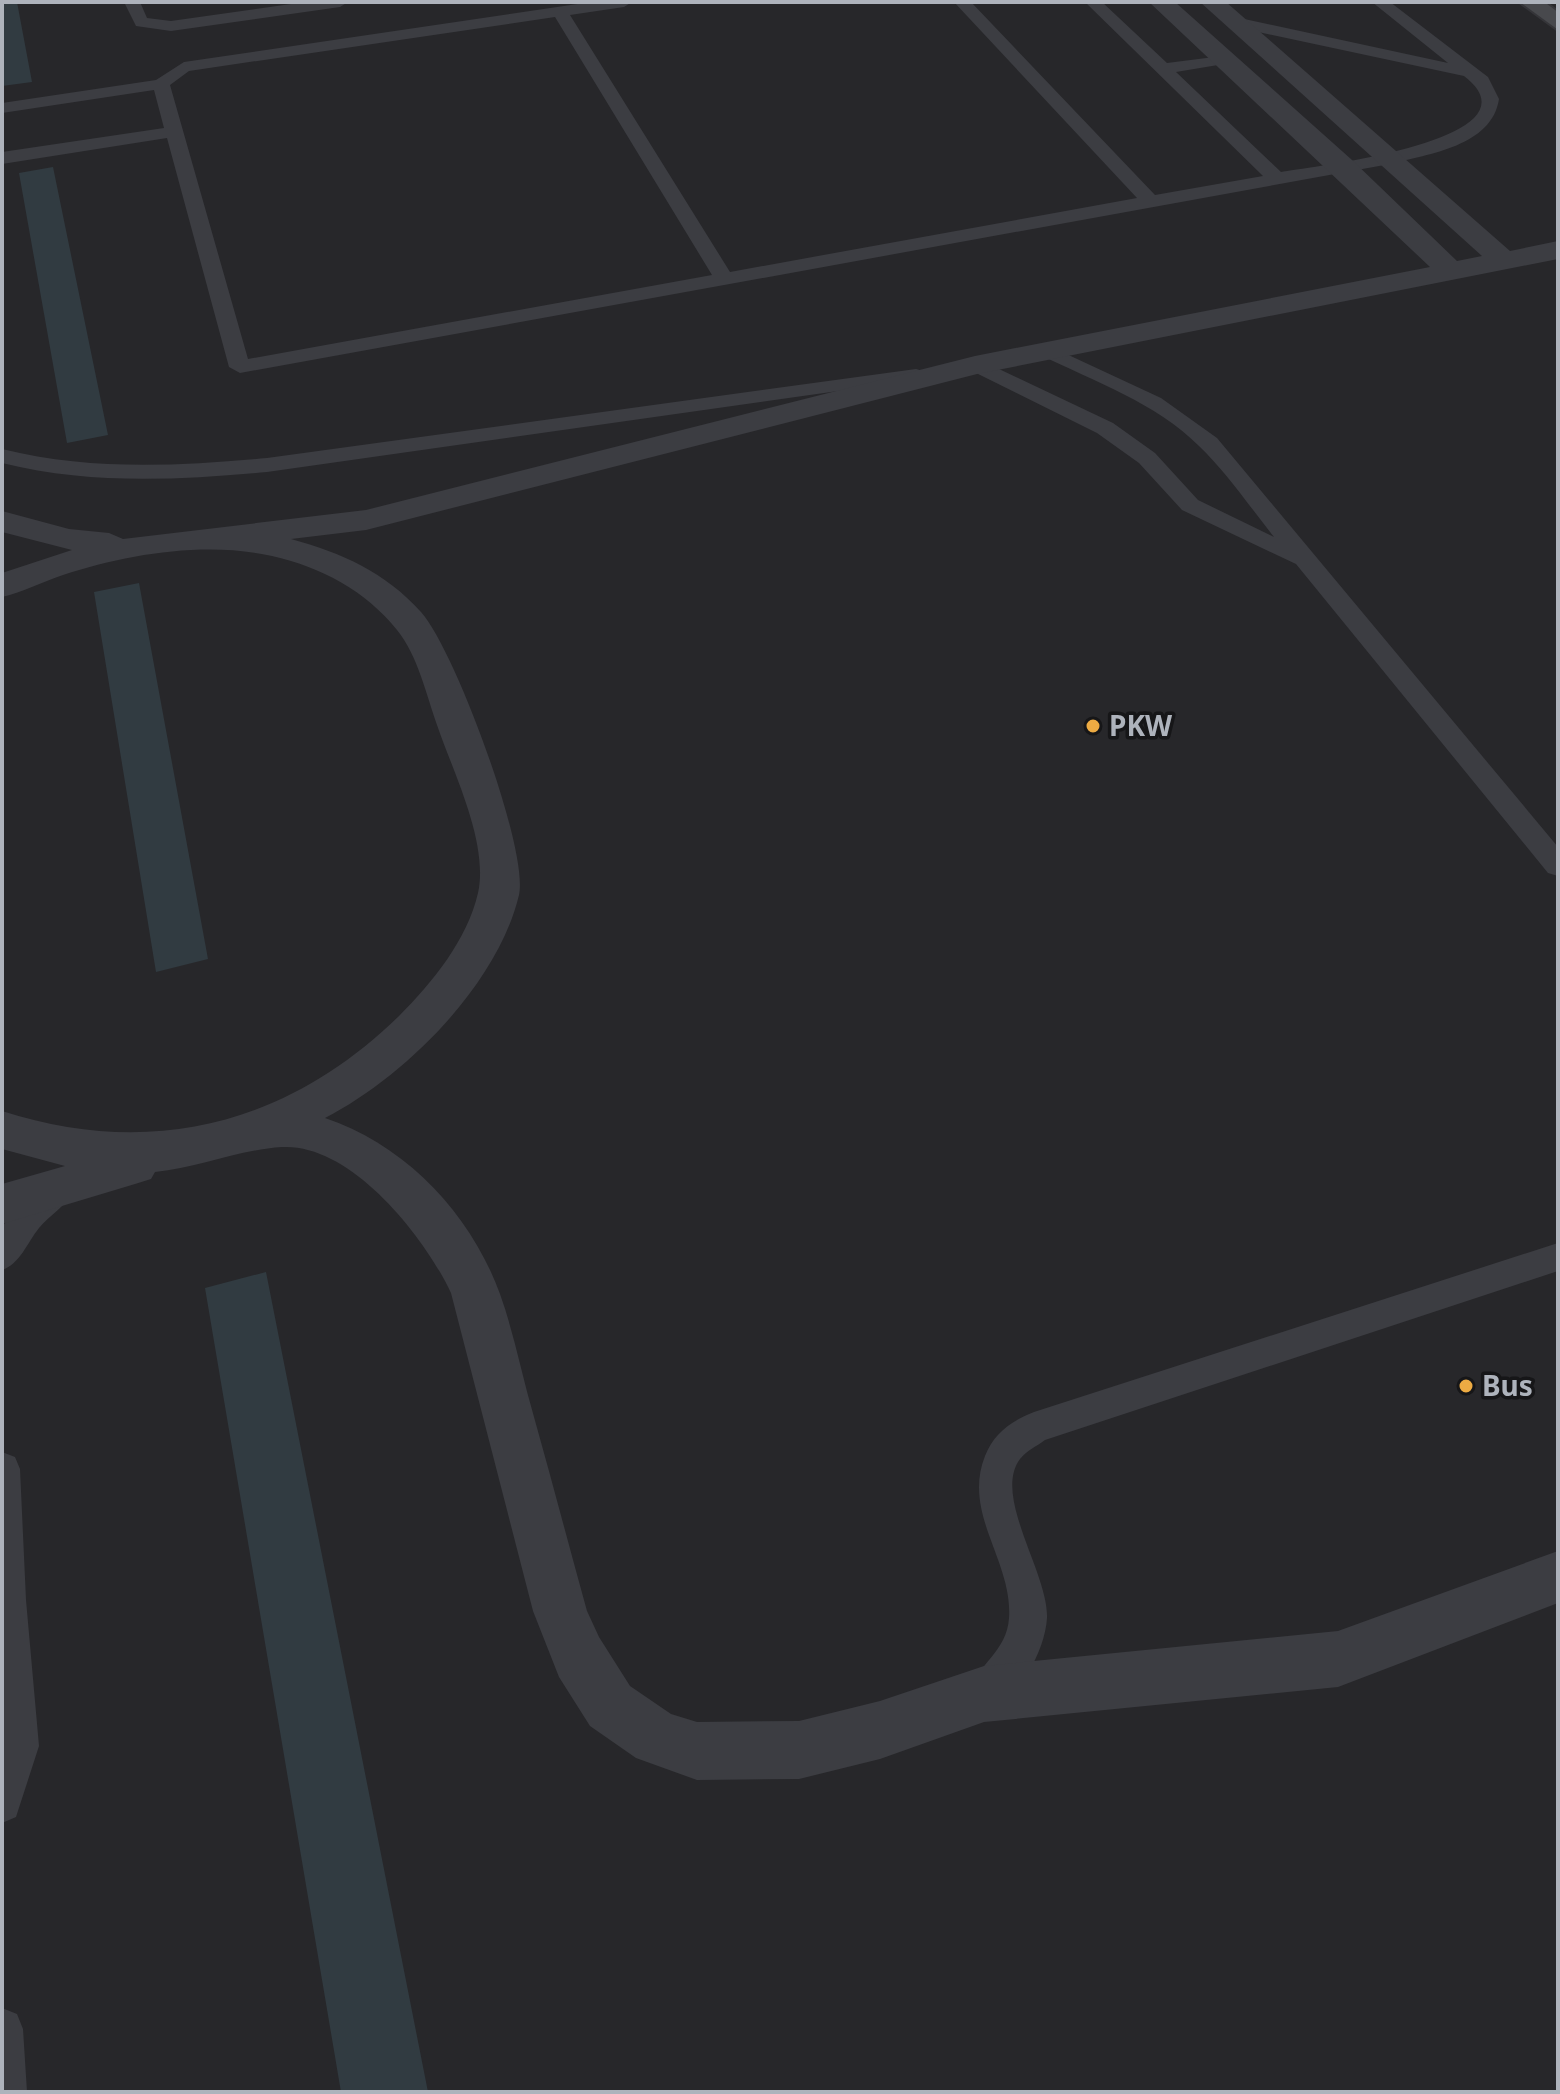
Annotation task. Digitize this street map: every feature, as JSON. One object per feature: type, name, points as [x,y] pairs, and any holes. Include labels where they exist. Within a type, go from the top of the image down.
[{"type":"street","points":[[1161,2],[1342,166],[1450,270]]},
{"type":"street","points":[[1212,2],[1503,260]]},
{"type":"street","points":[[2,586],[80,558],[158,544],[366,520],[964,368],[1558,250]]},
{"type":"street","points":[[2,521],[67,539],[158,544]]},
{"type":"street","points":[[2,1204],[218,1141],[333,1091],[410,1033],[441,1002],[468,964],[489,919],[500,885],[490,820],[428,650],[409,621],[387,597],[356,574],[318,556],[281,546],[200,540]]},
{"type":"street","points":[[2,1130],[31,1140],[85,1151],[139,1155],[281,1128],[308,1130],[344,1143],[387,1175],[422,1209],[455,1249],[475,1293],[560,1611],[579,1657],[610,1706],[656,1738],[697,1751],[799,1750],[880,1730],[984,1694],[1338,1659],[1558,1577]]},
{"type":"lane","points":[[132,2],[142,22],[177,46],[559,11],[624,2]]},
{"type":"lane","points":[[177,46],[340,2]]},
{"type":"lane","points":[[962,2],[1150,201]]},
{"type":"lane","points":[[1093,2],[1276,178]]},
{"type":"lane","points":[[177,46],[161,84],[240,367],[1390,158],[1456,139],[1480,125],[1492,104],[1490,92],[1472,73],[1380,2]]},
{"type":"lane","points":[[1264,10],[1294,36]]},
{"type":"lane","points":[[559,11],[724,279]]},
{"type":"lane","points":[[1235,22],[1472,73]]},
{"type":"lane","points":[[1163,69],[1224,59]]},
{"type":"lane","points":[[2,108],[161,84]]},
{"type":"lane","points":[[2,158],[174,132]]},
{"type":"lane","points":[[1047,351],[1191,425],[1228,464],[1558,866]]},
{"type":"lane","points":[[2,456],[97,472],[175,474],[267,465],[964,368],[1105,428],[1147,458],[1190,505],[1304,560]]},
{"type":"lane","points":[[2,1256],[16,1231],[36,1208],[66,1185]]},
{"type":"lane","points":[[984,1694],[1010,1667],[1024,1641],[1028,1611],[1024,1576],[1001,1522],[995,1485],[1005,1450],[1034,1428],[1558,1257]]},
{"type":"lane","points":[[2,1803],[19,1746],[4,1600],[3,1478]]},
{"type":"lane","points":[[2,2029],[5,2092]]},
{"type":"shaded area","points":[[2,2],[1558,2],[1558,2092],[2,2092]]},
{"type":"shaded area","points":[[2,2],[17,2],[32,82],[2,86]]},
{"type":"shaded area","points":[[53,167],[108,435],[67,443],[19,173]]},
{"type":"shaded area","points":[[139,583],[208,959],[156,972],[94,592]]},
{"type":"shaded area","points":[[266,1272],[428,2092],[341,2092],[205,1288]]},
{"type":"building","points":[[1518,2],[1546,2],[1558,11],[1558,31]]},
{"type":"place","name":"PKW","points":[[1093,726]]},
{"type":"place","name":"Bus","points":[[1466,1386]]}]
